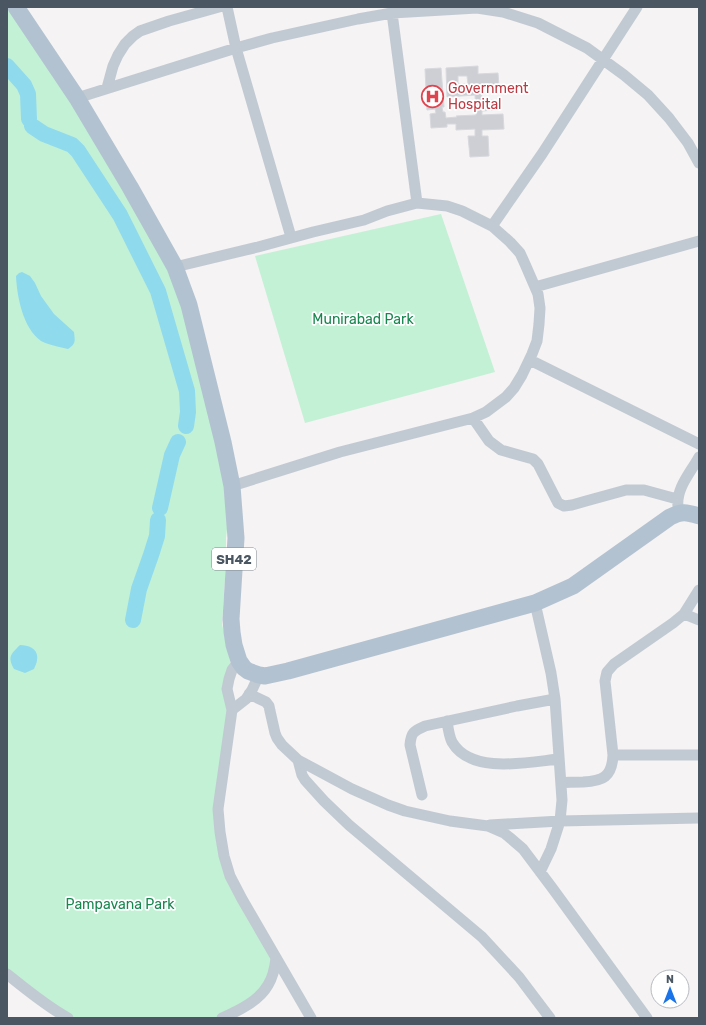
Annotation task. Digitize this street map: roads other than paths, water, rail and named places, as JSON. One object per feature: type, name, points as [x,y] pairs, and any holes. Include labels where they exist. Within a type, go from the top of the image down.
[{"type":"main road","name":"SH42","points":[[16,7],[77,98],[130,188],[175,267],[189,305],[223,442],[232,486],[236,538],[231,619],[232,632],[239,661]]},
{"type":"main road","points":[[239,661],[248,671],[259,675],[274,675],[535,602],[573,586],[670,517],[690,511]]},
{"type":"street","points":[[108,88],[113,66],[118,55],[125,44],[133,36],[140,31],[219,7]]},
{"type":"street","points":[[227,7],[236,48],[291,237]]},
{"type":"street","points":[[492,226],[538,160],[637,7]]},
{"type":"street","points":[[77,98],[272,38],[392,13],[477,8],[503,12],[538,23],[587,48],[603,59],[648,95],[669,118],[688,143],[699,163]]},
{"type":"street","points":[[392,13],[417,203]]},
{"type":"street","points":[[175,267],[364,220],[388,211],[417,203],[447,206],[462,211],[492,226],[520,253],[538,294],[540,313],[536,341],[530,360],[510,393],[486,412],[474,418],[340,452],[232,486]]},
{"type":"street","points":[[535,287],[699,241]]},
{"type":"street","points":[[530,360],[699,444]]},
{"type":"street","points":[[474,418],[489,441],[501,450],[533,459],[538,464],[558,503],[564,506],[626,490],[644,490],[690,511]]},
{"type":"street","points":[[690,511],[682,486],[699,456]]},
{"type":"street","points":[[561,783],[600,780],[606,777],[613,764],[605,681],[607,672],[614,664],[674,623],[684,614],[699,590]]},
{"type":"street","points":[[535,602],[551,672],[555,699],[562,800],[560,821],[551,849],[540,872]]},
{"type":"street","points":[[684,614],[699,620]]},
{"type":"street","points":[[239,661],[232,670],[227,689],[232,710],[218,810],[224,856],[230,876],[311,1018]]},
{"type":"street","points":[[232,710],[246,699],[259,675]]},
{"type":"street","points":[[249,694],[266,702],[269,706],[277,738],[282,745],[298,760],[352,789],[388,805],[405,810],[450,821],[488,826],[560,821],[699,818]]},
{"type":"street","points":[[422,795],[410,745],[410,737],[415,730],[447,721],[555,699]]},
{"type":"street","points":[[447,721],[452,742],[459,752],[469,758],[490,764],[504,765],[559,759]]},
{"type":"street","points":[[613,755],[699,755]]},
{"type":"street","points":[[298,760],[305,780],[324,801],[349,825],[482,937],[519,977],[550,1018]]},
{"type":"street","points":[[488,826],[504,833],[517,843],[523,850],[647,1018]]},
{"type":"street","points":[[222,1018],[252,1002],[260,994],[268,985],[275,966],[276,958]]},
{"type":"street","points":[[7,974],[48,1007],[68,1018]]},
{"type":"water","points":[[22,272],[30,276],[41,296],[54,314],[74,332],[74,342],[68,349],[41,341],[25,320],[18,293],[16,276]]},
{"type":"water","points":[[20,645],[33,648],[37,656],[37,662],[34,669],[25,673],[14,669],[10,659],[12,653]]},
{"type":"waterway","points":[[7,66],[24,85],[28,94],[29,119]]},
{"type":"waterway","points":[[32,126],[44,134],[72,145],[78,151],[120,215],[158,291],[187,391],[188,412],[186,426]]},
{"type":"waterway","points":[[160,508],[172,455],[178,442]]},
{"type":"waterway","points":[[133,620],[139,589],[157,536],[158,520]]},
{"type":"place","name":"Government Hospital","points":[[433,96]]},
{"type":"park label","name":"Munirabad Park","points":[[363,319]]},
{"type":"park label","name":"Pampavana Park","points":[[120,904]]}]
